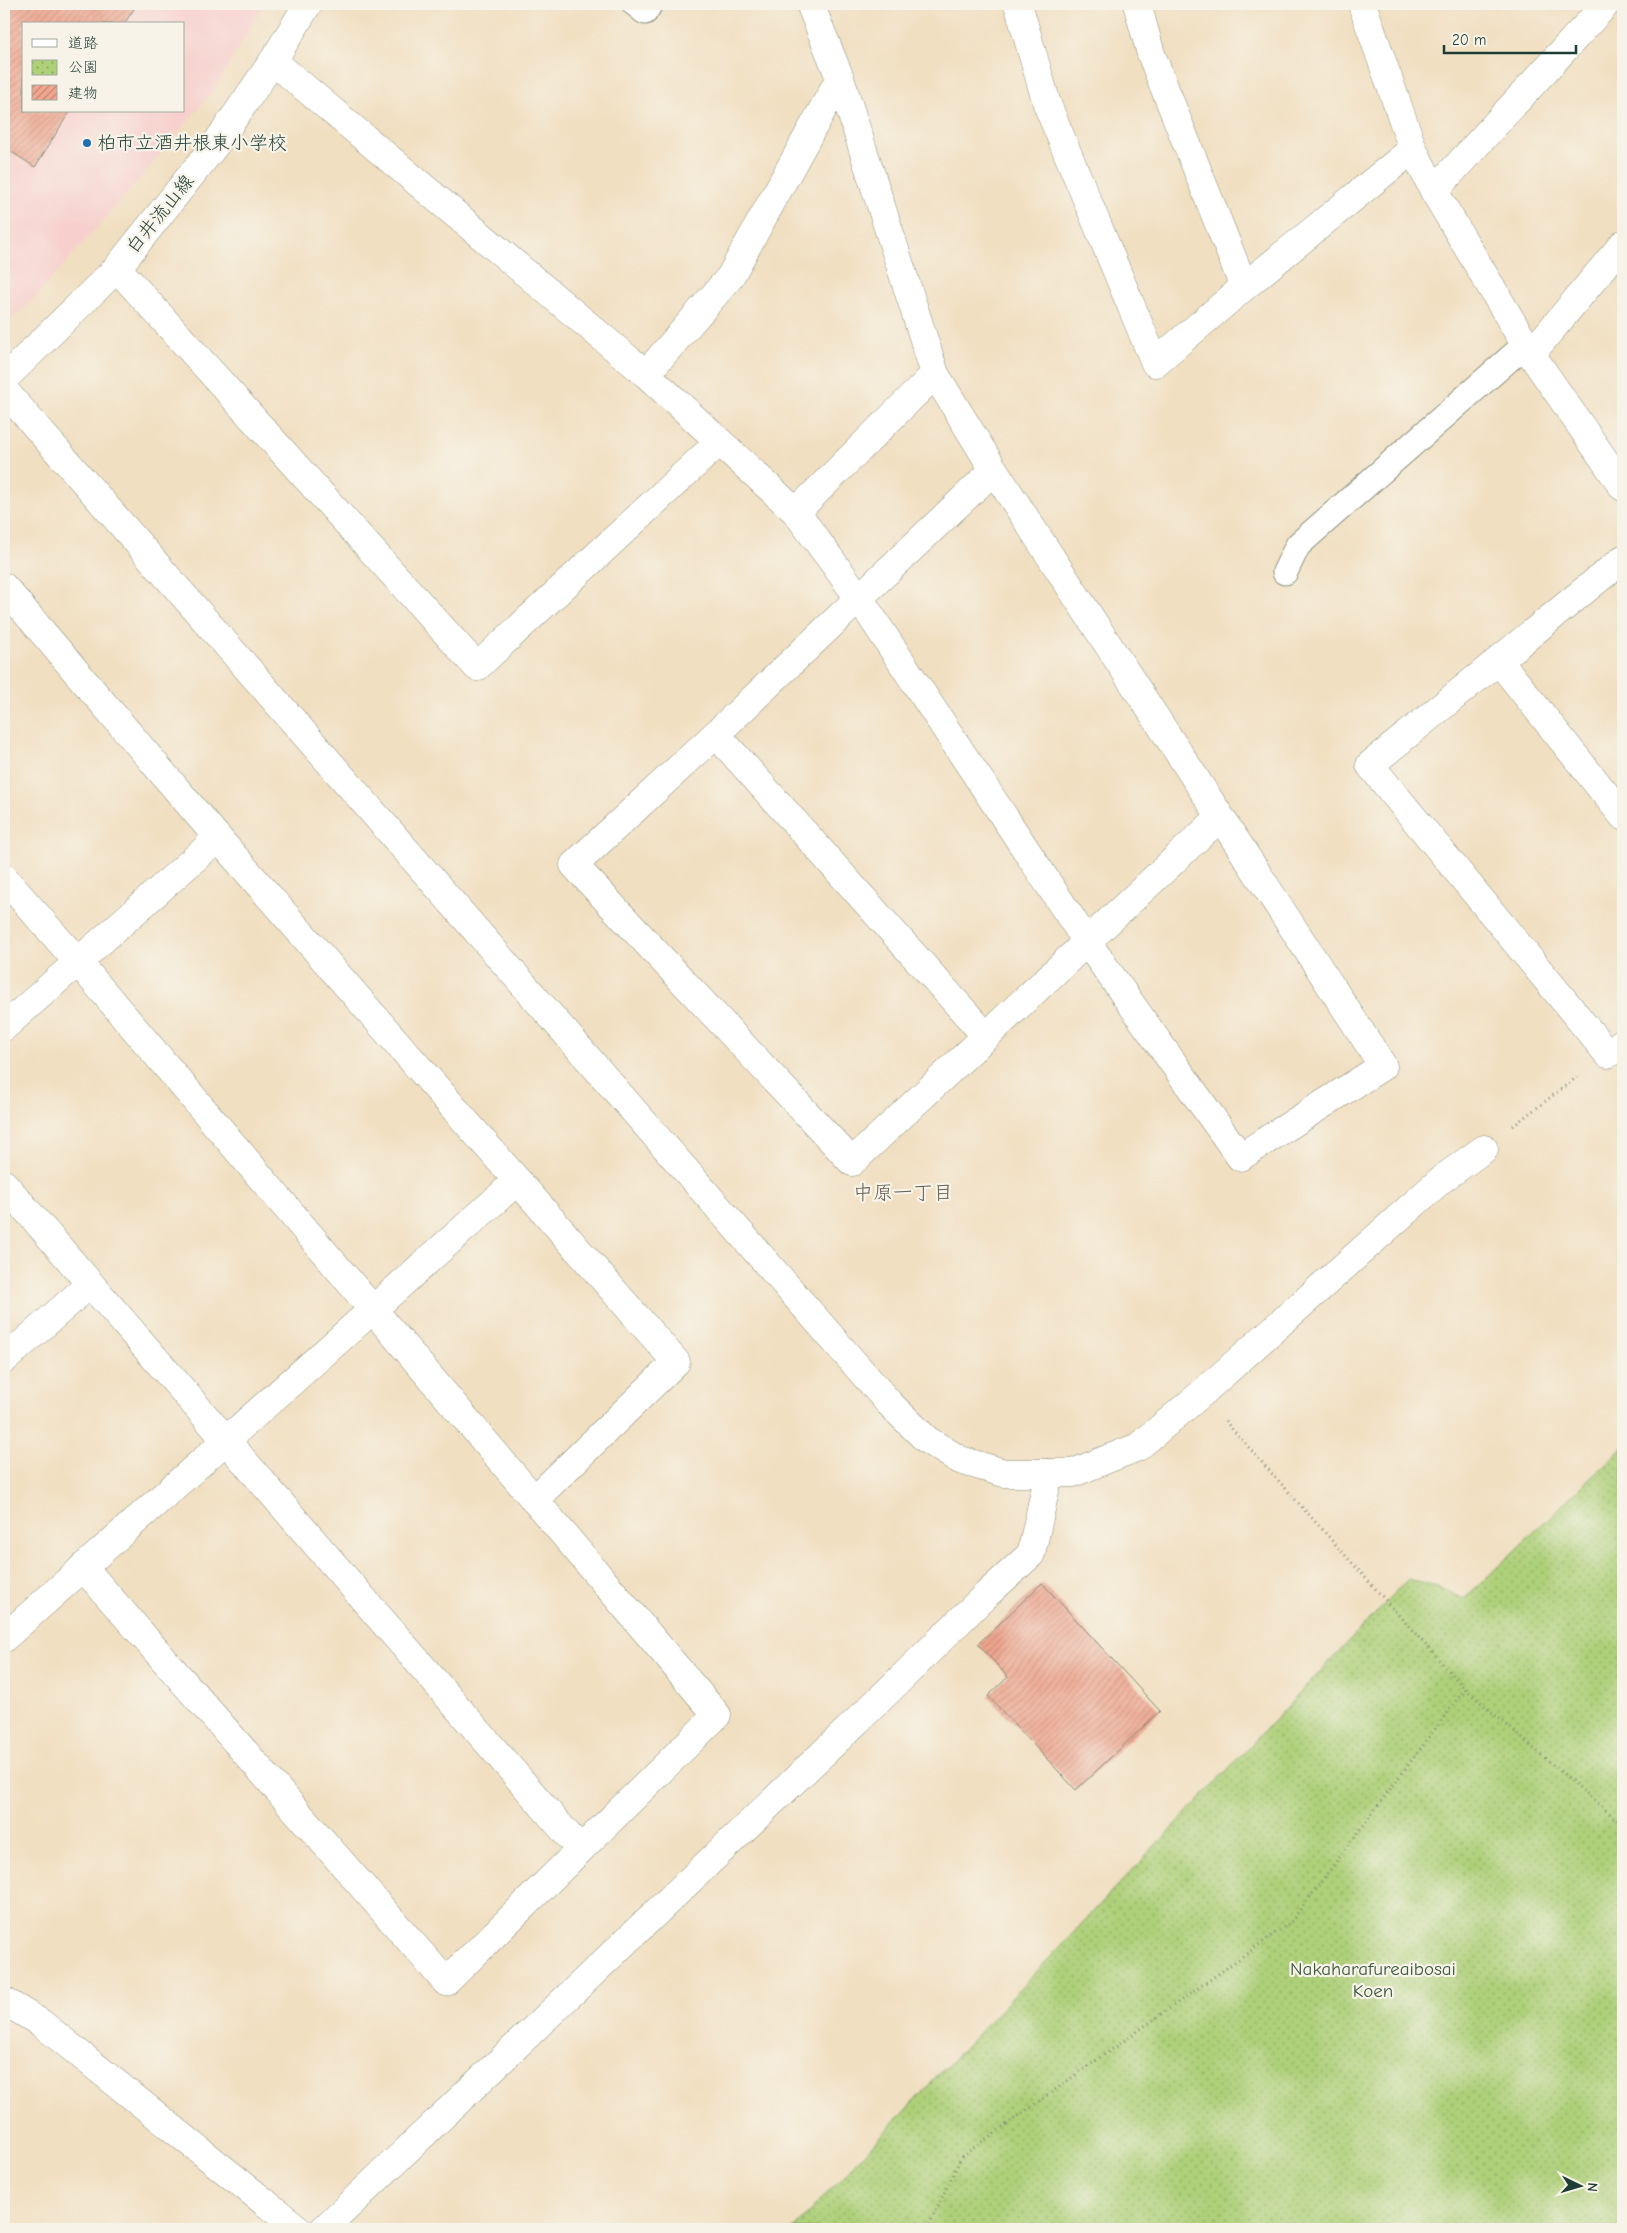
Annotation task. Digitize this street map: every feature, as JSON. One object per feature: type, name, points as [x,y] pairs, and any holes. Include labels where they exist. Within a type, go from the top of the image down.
[{"type":"street","name":"白井流山線","points":[[4,379],[117,268],[216,144],[273,60],[308,4]]},
{"type":"street","points":[[273,60],[646,374],[796,512],[859,598],[1087,942],[1240,1157],[1383,1066],[1219,818],[994,470],[935,374],[840,78],[810,4]]},
{"type":"street","points":[[1018,4],[1047,104],[1155,364],[1244,287],[1413,149]]},
{"type":"street","points":[[1137,4],[1151,54],[1244,287]]},
{"type":"street","points":[[1363,4],[1413,149],[1434,191],[1528,350],[1623,487]]},
{"type":"street","points":[[1434,191],[1606,4]]},
{"type":"street","points":[[646,374],[730,277],[840,78]]},
{"type":"street","points":[[1528,350],[1623,244]]},
{"type":"street","points":[[117,268],[477,667],[719,442]]},
{"type":"street","points":[[796,512],[935,374]]},
{"type":"street","points":[[4,390],[888,1404],[927,1440],[960,1460],[1004,1474],[1073,1473],[1138,1447],[1201,1394],[1442,1179],[1484,1149]]},
{"type":"street","points":[[994,470],[716,734],[574,865],[852,1162],[1219,818]]},
{"type":"street","points":[[1615,1048],[1370,765],[1623,559]]},
{"type":"street","points":[[4,587],[218,838],[676,1362],[534,1500]]},
{"type":"street","points":[[1499,661],[1623,816]]},
{"type":"street","points":[[716,734],[986,1036]]},
{"type":"street","points":[[4,1027],[218,838]]},
{"type":"street","points":[[4,878],[78,962],[717,1715],[446,1982],[84,1567]]},
{"type":"street","points":[[4,1638],[517,1181]]},
{"type":"street","points":[[4,1184],[580,1849]]},
{"type":"street","points":[[4,1360],[90,1284]]},
{"type":"street","points":[[324,2229],[1031,1554],[1049,1473]]},
{"type":"street","points":[[4,2001],[41,2023],[298,2229]]},
{"type":"lane","points":[[636,4],[646,12],[650,4]]},
{"type":"lane","points":[[1285,572],[1298,545],[1528,350]]},
{"type":"path","points":[[1484,1149],[1615,1048]]},
{"type":"path","points":[[1201,1394],[1464,1689],[1623,1825]]},
{"type":"path","points":[[926,2229],[962,2156],[1291,1922],[1464,1689]]},
{"type":"shaded area","name":"柏市立酒井根東小学校","points":[[4,4],[264,4],[215,88],[144,174],[29,304],[4,326]]},
{"type":"green space","name":"Nakaharafureaibosai Koen","points":[[1623,1447],[1623,2229],[793,2229],[1408,1579],[1437,1586],[1464,1599]]},
{"type":"building","points":[[4,4],[137,4],[125,22],[22,22],[22,112],[69,112],[35,167],[4,147]]},
{"type":"building","points":[[1042,1583],[1160,1711],[1076,1790],[988,1696],[1008,1677],[978,1644]]},
{"type":"place","name":"柏市立酒井根東小学校","points":[[87,143]]},
{"type":"district","name":"中原一丁目","points":[[903,1192]]}]
